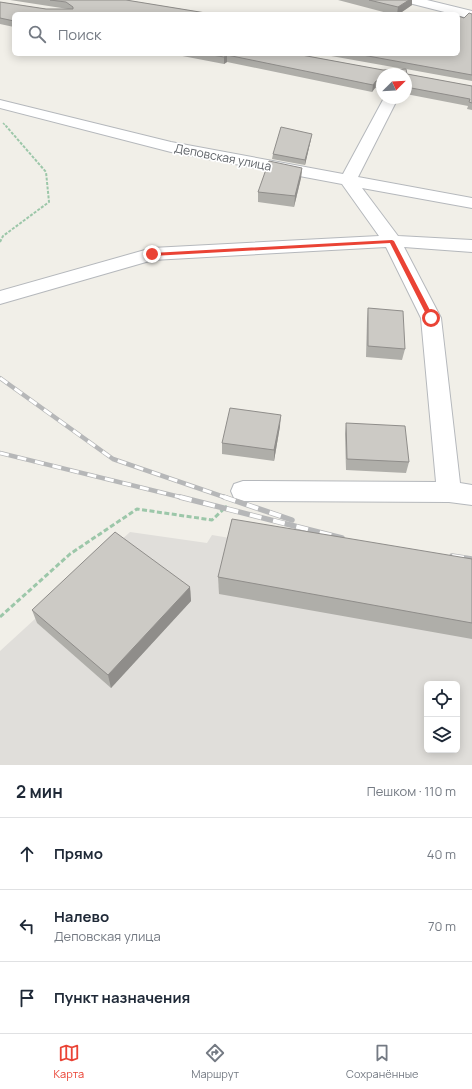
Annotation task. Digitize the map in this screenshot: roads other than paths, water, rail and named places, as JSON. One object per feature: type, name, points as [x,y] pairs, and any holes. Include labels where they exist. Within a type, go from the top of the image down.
[{"type":"street","points":[[413,0],[472,15]]},
{"type":"street","points":[[447,8],[462,0]]},
{"type":"street","name":"Деповская улица","points":[[0,104],[170,147],[472,202]]},
{"type":"street","points":[[243,491],[461,494],[431,318],[392,241],[348,180],[388,104]]},
{"type":"street","points":[[0,298],[152,254],[392,241],[472,246]]},
{"type":"railway","points":[[0,378],[113,459],[227,498]]},
{"type":"railway","points":[[0,453],[183,498]]},
{"type":"railway","points":[[224,497],[292,520]]},
{"type":"railway","points":[[183,498],[342,538]]},
{"type":"railway","points":[[452,556],[472,559]]}]
